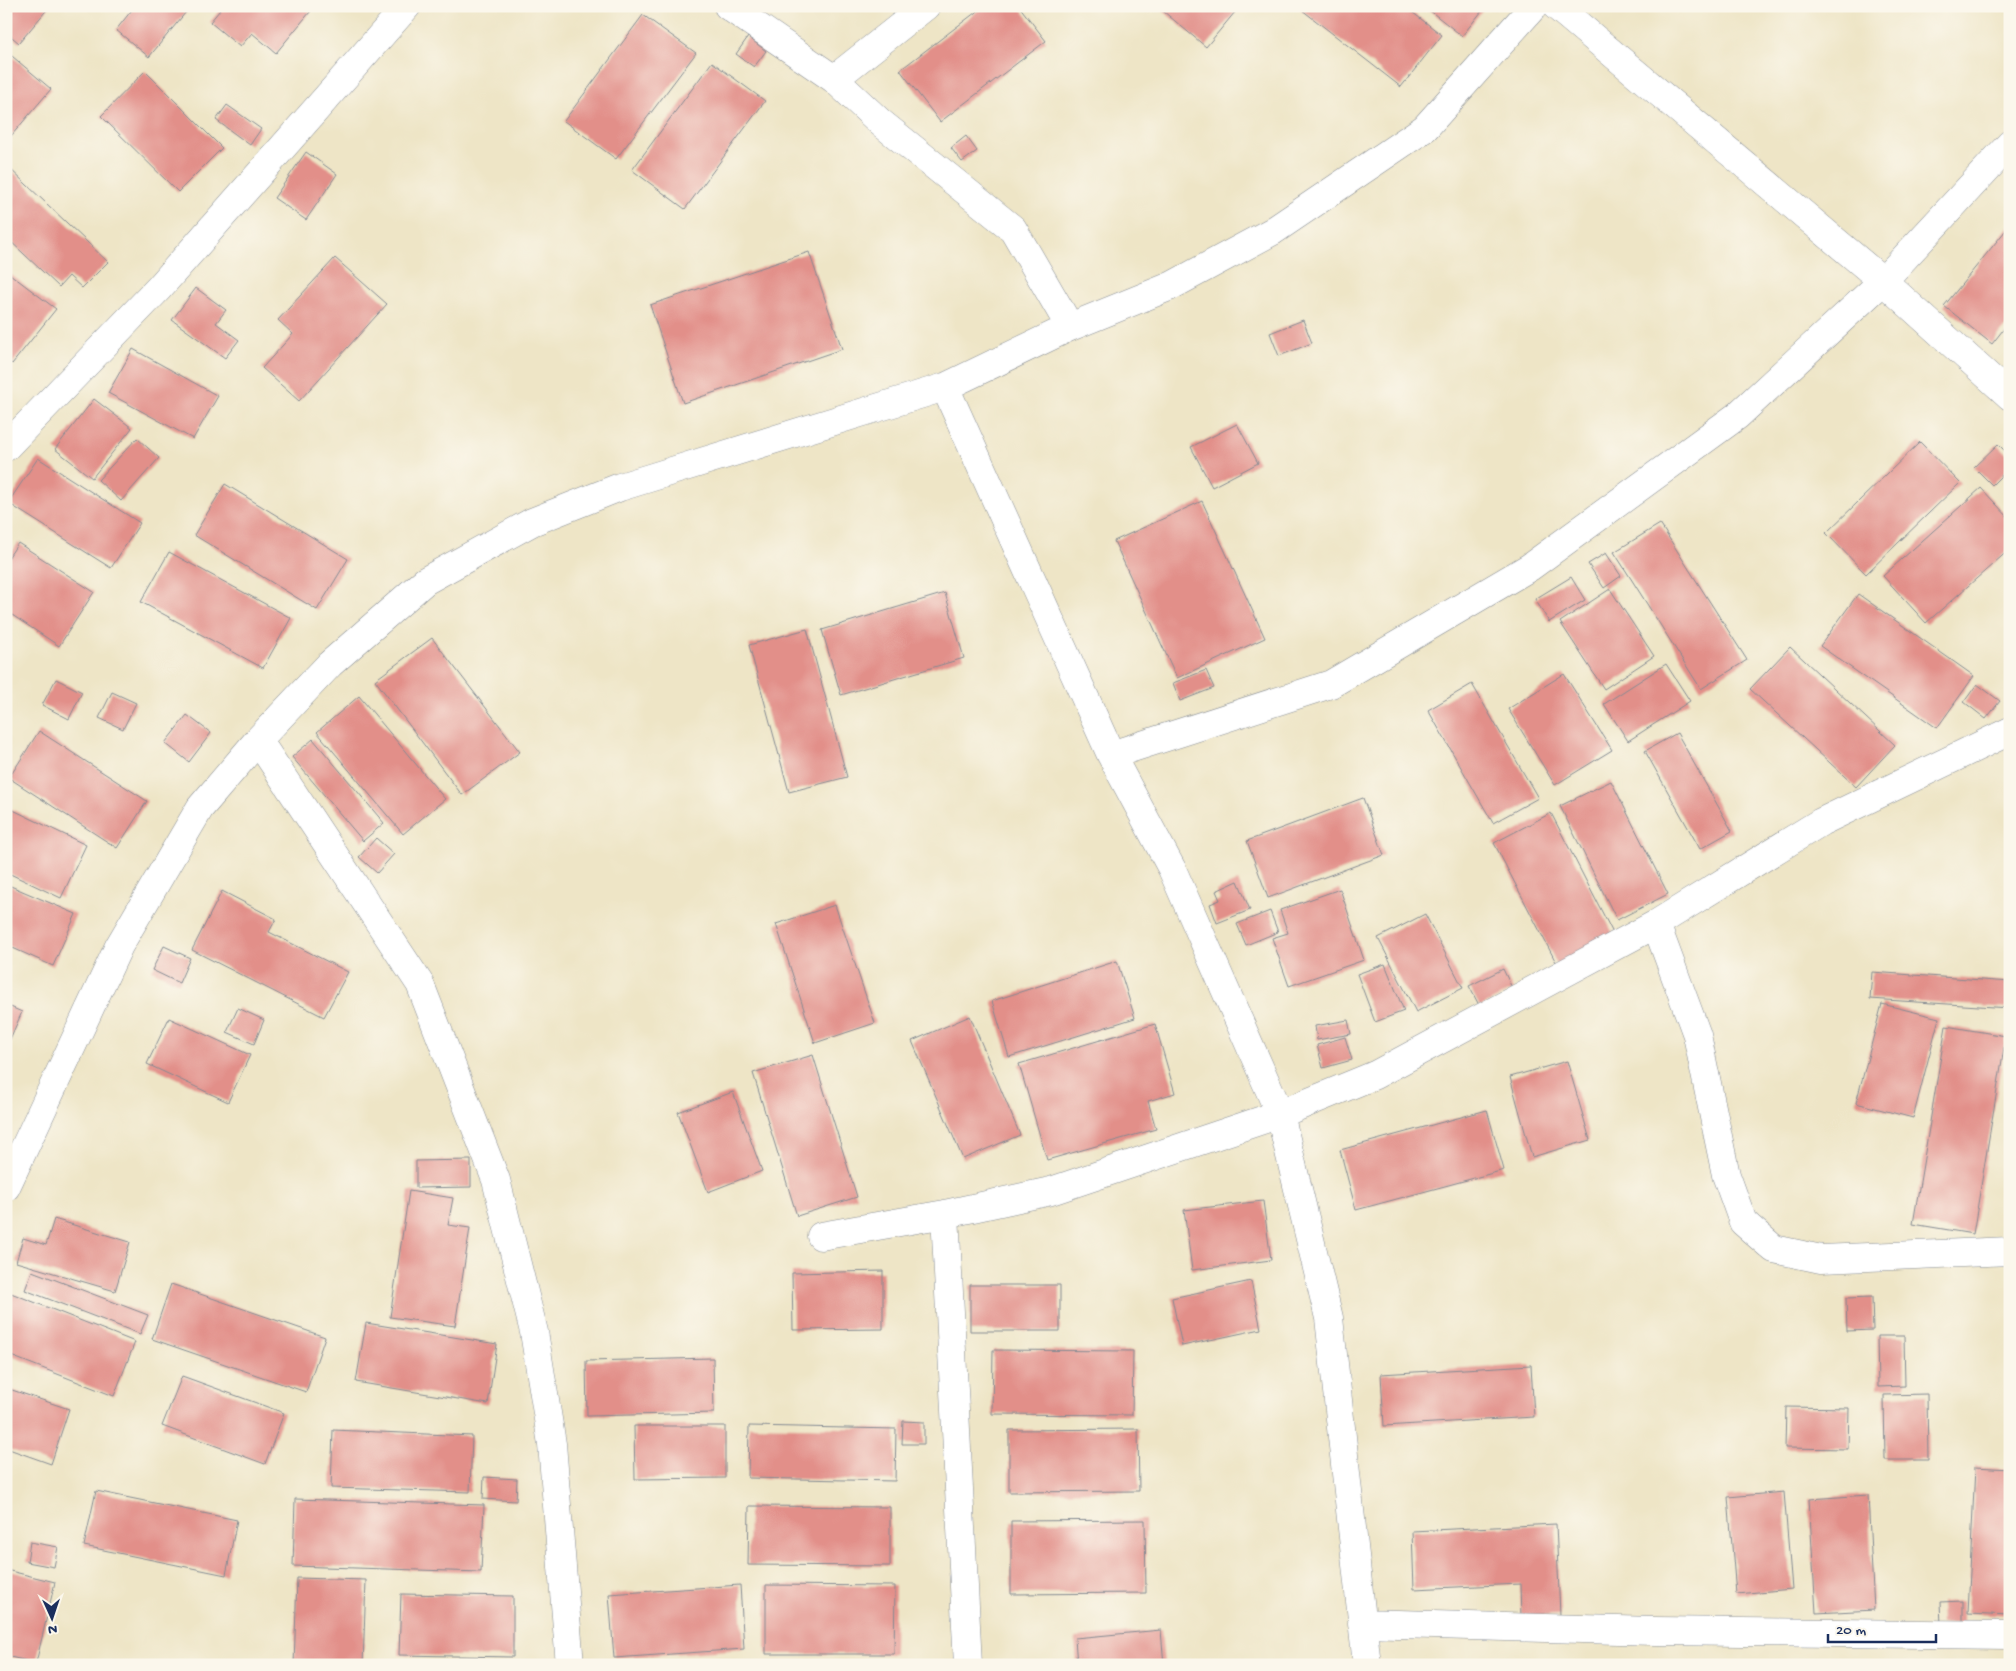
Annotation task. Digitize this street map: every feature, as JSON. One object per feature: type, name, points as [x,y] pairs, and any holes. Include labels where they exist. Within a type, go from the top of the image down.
[{"type":"street","points":[[6,447],[160,288],[407,6]]},
{"type":"street","points":[[728,6],[834,79],[880,122],[1013,229],[1070,326]]},
{"type":"street","points":[[834,79],[926,6]]},
{"type":"street","points":[[6,1187],[119,946],[200,808],[258,740],[330,664],[425,581],[532,522],[620,487],[944,387],[1070,326],[1171,286],[1273,231],[1426,128],[1534,6]]},
{"type":"street","points":[[1556,6],[1883,281],[2010,396]]},
{"type":"street","points":[[1111,755],[1331,684],[1530,567],[1737,416],[1883,281],[2010,144]]},
{"type":"street","points":[[944,387],[1111,755],[1172,869],[1280,1114],[1328,1318],[1367,1665]]},
{"type":"street","points":[[821,1236],[945,1214],[1051,1191],[1280,1114],[1375,1074],[1656,924],[1821,822],[2010,731]]},
{"type":"street","points":[[258,740],[420,984],[496,1180],[534,1332],[552,1444],[570,1665]]},
{"type":"street","points":[[1656,924],[1697,1035],[1726,1174],[1743,1222],[1774,1249],[1821,1260],[2010,1251]]},
{"type":"street","points":[[945,1214],[968,1665]]},
{"type":"street","points":[[1362,1623],[1655,1631],[2010,1635]]},
{"type":"building","points":[[6,6],[50,6],[19,43],[6,32]]},
{"type":"building","points":[[135,6],[180,6],[186,12],[149,57],[116,30]]},
{"type":"building","points":[[216,6],[315,6],[276,53],[252,33],[240,47],[210,22],[220,10]]},
{"type":"building","points":[[984,6],[1019,6],[1046,41],[940,122],[900,70]]},
{"type":"building","points":[[1157,6],[1240,6],[1206,47]]},
{"type":"building","points":[[1297,6],[1404,6],[1442,35],[1401,87]]},
{"type":"building","points":[[1424,6],[1486,6],[1462,36]]},
{"type":"building","points":[[643,15],[696,53],[616,159],[564,121]]},
{"type":"building","points":[[748,37],[766,51],[754,67],[736,54]]},
{"type":"building","points":[[6,51],[51,89],[11,136],[6,132]]},
{"type":"building","points":[[712,62],[765,101],[685,209],[632,170]]},
{"type":"building","points":[[145,71],[222,148],[178,192],[101,116]]},
{"type":"building","points":[[227,105],[261,129],[250,145],[216,120]]},
{"type":"building","points":[[966,136],[977,151],[962,162],[951,148]]},
{"type":"building","points":[[306,152],[337,174],[306,220],[274,198]]},
{"type":"building","points":[[6,165],[108,262],[82,288],[69,276],[59,287],[6,237]]},
{"type":"building","points":[[2010,225],[2010,321],[1992,344],[1944,306]]},
{"type":"building","points":[[809,252],[842,349],[683,403],[650,305]]},
{"type":"building","points":[[335,258],[387,304],[299,401],[262,368],[293,334],[278,320]]},
{"type":"building","points":[[6,271],[56,309],[12,364],[6,359]]},
{"type":"building","points":[[196,288],[226,310],[216,323],[239,340],[225,358],[172,320]]},
{"type":"building","points":[[1303,320],[1312,343],[1279,356],[1270,333]]},
{"type":"building","points":[[133,349],[218,396],[193,439],[108,393]]},
{"type":"building","points":[[94,399],[132,428],[92,478],[55,449]]},
{"type":"building","points":[[1237,424],[1258,463],[1212,487],[1191,447]]},
{"type":"building","points":[[137,438],[159,458],[121,501],[98,480]]},
{"type":"building","points":[[1920,442],[1960,483],[1866,574],[1826,533]]},
{"type":"building","points":[[1998,444],[2010,456],[2010,467],[1992,485],[1974,467]]},
{"type":"building","points":[[38,458],[140,523],[111,568],[8,503]]},
{"type":"building","points":[[225,484],[348,559],[317,610],[194,535]]},
{"type":"building","points":[[1981,488],[2010,519],[2010,549],[1926,623],[1883,576]]},
{"type":"building","points":[[1202,501],[1265,638],[1177,678],[1114,541]]},
{"type":"building","points":[[1660,524],[1747,660],[1701,689],[1614,552]]},
{"type":"building","points":[[18,543],[94,592],[59,646],[6,611],[6,561]]},
{"type":"building","points":[[169,552],[291,618],[263,668],[141,602]]},
{"type":"building","points":[[1606,553],[1621,576],[1604,588],[1588,564]]},
{"type":"building","points":[[1571,577],[1585,600],[1549,622],[1535,599]]},
{"type":"building","points":[[1610,589],[1654,656],[1604,689],[1560,622]]},
{"type":"building","points":[[945,593],[964,658],[841,695],[822,630]]},
{"type":"building","points":[[1858,594],[1974,676],[1937,728],[1820,646]]},
{"type":"building","points":[[807,629],[847,777],[789,792],[749,645]]},
{"type":"building","points":[[432,638],[520,752],[462,795],[375,680]]},
{"type":"building","points":[[1790,647],[1895,745],[1856,787],[1750,689]]},
{"type":"building","points":[[1666,664],[1690,701],[1628,741],[1604,704]]},
{"type":"building","points":[[1206,670],[1214,688],[1180,701],[1173,683]]},
{"type":"building","points":[[1564,674],[1612,750],[1555,785],[1508,709]]},
{"type":"building","points":[[56,679],[82,692],[69,719],[42,705]]},
{"type":"building","points":[[1472,684],[1538,798],[1493,823],[1428,710]]},
{"type":"building","points":[[1977,684],[2000,701],[1986,719],[1964,702]]},
{"type":"building","points":[[112,692],[136,703],[123,729],[99,718]]},
{"type":"building","points":[[359,696],[445,799],[403,834],[317,732]]},
{"type":"building","points":[[187,715],[211,733],[189,762],[165,743]]},
{"type":"building","points":[[39,731],[147,801],[117,848],[9,778]]},
{"type":"building","points":[[1677,733],[1732,831],[1700,849],[1645,751]]},
{"type":"building","points":[[313,739],[384,823],[363,841],[292,757]]},
{"type":"building","points":[[1611,781],[1668,894],[1617,920],[1560,806]]},
{"type":"building","points":[[1363,798],[1384,855],[1268,898],[1247,841]]},
{"type":"building","points":[[9,808],[86,845],[61,898],[6,872],[6,814]]},
{"type":"building","points":[[1551,813],[1615,937],[1558,966],[1494,843]]},
{"type":"building","points":[[376,838],[394,854],[377,873],[359,857]]},
{"type":"building","points":[[1238,881],[1250,910],[1217,923],[1210,904],[1220,900],[1216,891]]},
{"type":"building","points":[[6,884],[76,914],[53,966],[6,945]]},
{"type":"building","points":[[1340,889],[1364,960],[1289,986],[1272,938],[1288,933],[1280,910]]},
{"type":"building","points":[[222,891],[276,919],[269,932],[348,972],[324,1017],[192,950]]},
{"type":"building","points":[[835,905],[875,1023],[815,1043],[776,924]]},
{"type":"building","points":[[1270,911],[1278,932],[1246,945],[1237,924]]},
{"type":"building","points":[[1425,914],[1463,988],[1416,1012],[1378,938]]},
{"type":"building","points":[[164,946],[190,958],[179,983],[152,970]]},
{"type":"building","points":[[1117,961],[1135,1018],[1009,1057],[992,1001]]},
{"type":"building","points":[[1385,964],[1404,1011],[1375,1022],[1357,974]]},
{"type":"building","points":[[1503,969],[1513,990],[1480,1007],[1469,986]]},
{"type":"building","points":[[1872,972],[2010,982],[2010,1008],[1870,999]]},
{"type":"building","points":[[1882,1004],[1939,1018],[1913,1118],[1856,1103]]},
{"type":"building","points":[[6,1005],[22,1012],[6,1048]]},
{"type":"building","points":[[238,1008],[264,1020],[254,1044],[227,1032]]},
{"type":"building","points":[[970,1016],[1020,1135],[963,1159],[912,1041]]},
{"type":"building","points":[[169,1018],[250,1055],[228,1102],[147,1064]]},
{"type":"building","points":[[1348,1020],[1351,1034],[1317,1040],[1315,1026]]},
{"type":"building","points":[[1155,1024],[1175,1093],[1148,1101],[1156,1129],[1047,1160],[1019,1064]]},
{"type":"building","points":[[1946,1026],[2006,1036],[1973,1234],[1913,1224]]},
{"type":"building","points":[[1345,1037],[1352,1060],[1323,1068],[1317,1045]]},
{"type":"building","points":[[813,1055],[857,1197],[797,1216],[753,1073]]},
{"type":"building","points":[[1567,1061],[1590,1140],[1532,1157],[1510,1077]]},
{"type":"building","points":[[733,1092],[762,1171],[708,1192],[678,1112]]},
{"type":"building","points":[[1487,1110],[1504,1170],[1356,1210],[1340,1150]]},
{"type":"building","points":[[471,1160],[471,1187],[416,1188],[416,1161]]},
{"type":"building","points":[[409,1191],[453,1198],[448,1225],[470,1228],[455,1326],[390,1317]]},
{"type":"building","points":[[1263,1201],[1271,1260],[1192,1270],[1184,1210]]},
{"type":"building","points":[[54,1219],[130,1242],[115,1291],[16,1262],[23,1238],[46,1245]]},
{"type":"building","points":[[32,1271],[148,1315],[140,1334],[25,1290]]},
{"type":"building","points":[[883,1271],[883,1329],[793,1330],[792,1273]]},
{"type":"building","points":[[1251,1281],[1261,1329],[1182,1346],[1172,1298]]},
{"type":"building","points":[[171,1284],[325,1337],[306,1392],[152,1339]]},
{"type":"building","points":[[970,1285],[1060,1285],[1060,1331],[970,1331]]},
{"type":"building","points":[[11,1293],[135,1342],[114,1396],[6,1354],[6,1306]]},
{"type":"building","points":[[1872,1297],[1873,1330],[1847,1331],[1846,1298]]},
{"type":"building","points":[[366,1323],[497,1344],[488,1404],[356,1382]]},
{"type":"building","points":[[1877,1336],[1904,1336],[1905,1386],[1878,1387]]},
{"type":"building","points":[[993,1350],[1133,1351],[1132,1415],[992,1414]]},
{"type":"building","points":[[713,1358],[714,1413],[587,1416],[586,1361]]},
{"type":"building","points":[[1531,1365],[1534,1417],[1384,1426],[1381,1374]]},
{"type":"building","points":[[182,1376],[284,1413],[265,1464],[162,1426]]},
{"type":"building","points":[[6,1388],[69,1409],[51,1464],[6,1448]]},
{"type":"building","points":[[1927,1394],[1928,1460],[1885,1460],[1884,1395]]},
{"type":"building","points":[[1786,1407],[1849,1408],[1848,1449],[1785,1448]]},
{"type":"building","points":[[903,1421],[924,1422],[924,1444],[902,1444]]},
{"type":"building","points":[[634,1426],[725,1426],[725,1478],[635,1479]]},
{"type":"building","points":[[749,1426],[896,1429],[895,1481],[748,1478]]},
{"type":"building","points":[[1138,1429],[1139,1491],[1009,1492],[1009,1430]]},
{"type":"building","points":[[333,1430],[472,1436],[470,1492],[331,1488]]},
{"type":"building","points":[[1975,1467],[2010,1469],[2010,1615],[1968,1613]]},
{"type":"building","points":[[484,1477],[517,1479],[516,1501],[483,1499]]},
{"type":"building","points":[[96,1491],[237,1520],[226,1575],[84,1546]]},
{"type":"building","points":[[1784,1492],[1792,1589],[1736,1594],[1728,1497]]},
{"type":"building","points":[[1868,1495],[1874,1610],[1816,1613],[1809,1499]]},
{"type":"building","points":[[295,1499],[484,1505],[481,1572],[293,1566]]},
{"type":"building","points":[[749,1506],[890,1507],[890,1566],[748,1565]]},
{"type":"building","points":[[1145,1520],[1146,1593],[1011,1594],[1011,1521]]},
{"type":"building","points":[[1556,1524],[1560,1615],[1521,1617],[1520,1584],[1414,1589],[1412,1531]]},
{"type":"building","points":[[30,1542],[58,1547],[54,1567],[27,1562]]},
{"type":"building","points":[[6,1570],[55,1582],[36,1663],[6,1656]]},
{"type":"building","points":[[297,1578],[366,1580],[363,1665],[294,1665]]},
{"type":"building","points":[[740,1585],[744,1649],[614,1658],[609,1594]]},
{"type":"building","points":[[766,1585],[895,1586],[894,1654],[766,1654]]},
{"type":"building","points":[[401,1594],[513,1596],[513,1657],[399,1655]]},
{"type":"building","points":[[1963,1601],[1963,1624],[1941,1625],[1940,1602]]},
{"type":"building","points":[[1161,1630],[1164,1665],[1077,1665],[1075,1638]]}]
